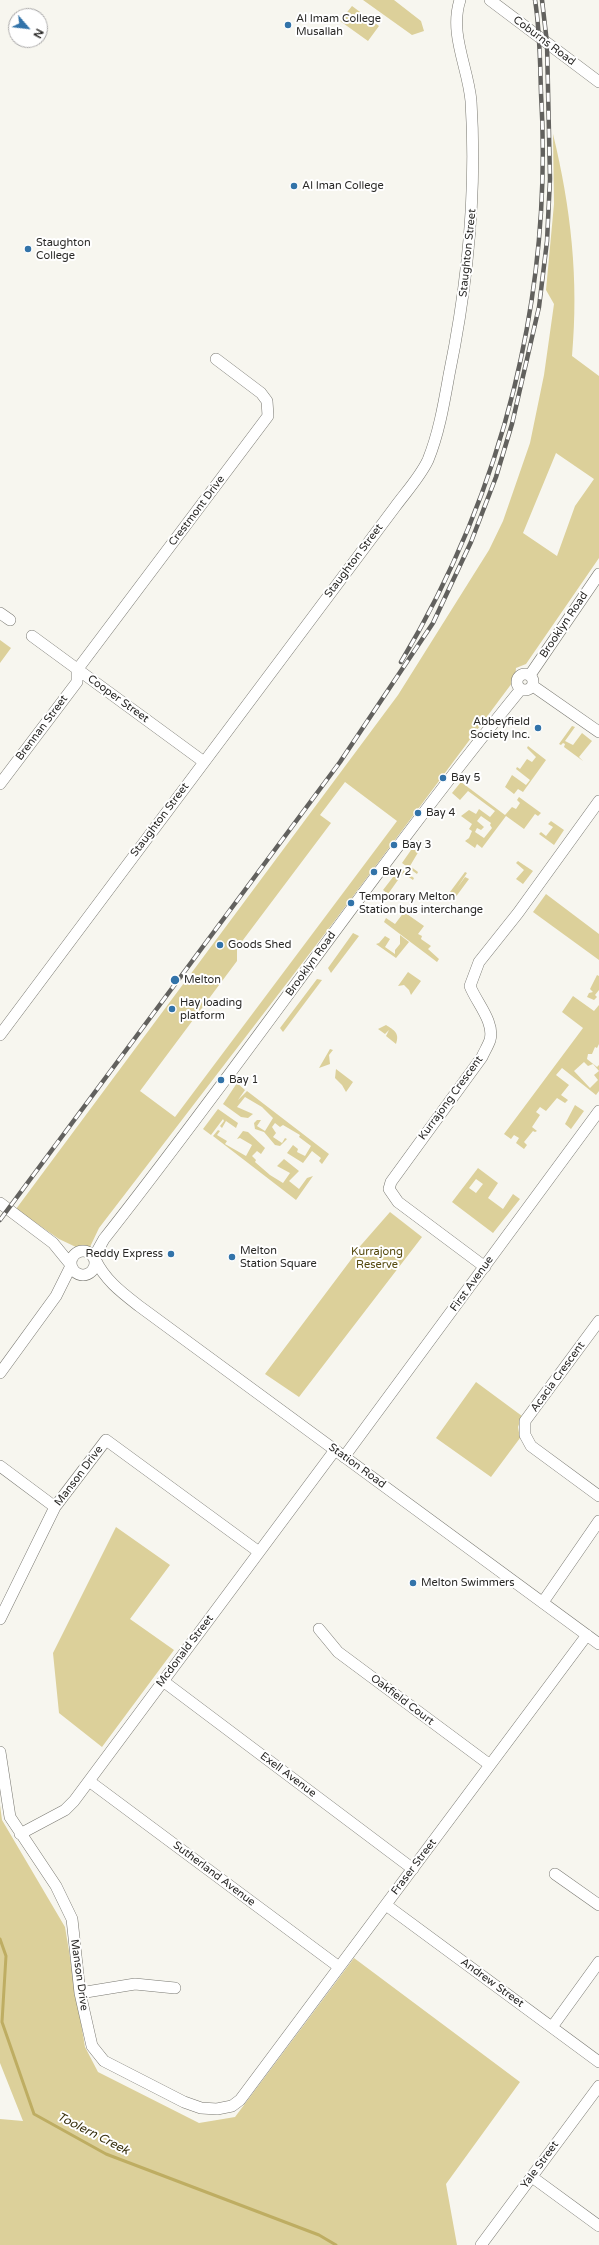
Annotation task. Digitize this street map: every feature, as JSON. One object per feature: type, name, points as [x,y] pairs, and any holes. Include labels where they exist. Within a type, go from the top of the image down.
[{"type":"street","name":"Staughton Street","points":[[0,1035],[417,478],[427,461],[434,442],[458,334],[468,268],[474,191],[470,99],[456,27],[456,12],[460,0]]},
{"type":"street","name":"Coburns Road","points":[[490,0],[599,82]]},
{"type":"street","name":"Crestmont Drive","points":[[77,670],[268,416],[267,401],[261,393],[216,359]]},
{"type":"street","name":"Brooklyn Road","points":[[89,1255],[104,1239],[170,1155],[456,769],[520,689],[528,690],[531,680],[599,574]]},
{"type":"street","points":[[0,612],[10,620]]},
{"type":"street","name":"Cooper Street","points":[[32,636],[204,762]]},
{"type":"street","name":"Brennan Street","points":[[0,784],[77,682],[77,670]]},
{"type":"street","points":[[531,680],[599,732]]},
{"type":"street","name":"Kurrajong Crescent","points":[[485,1267],[398,1202],[389,1189],[391,1182],[482,1057],[490,1040],[488,1019],[475,1000],[470,986],[479,962],[518,913],[599,801]]},
{"type":"street","name":"First Avenue","points":[[344,1457],[599,1111]]},
{"type":"street","points":[[0,1203],[53,1243],[74,1272],[82,1275]]},
{"type":"street","points":[[53,1243],[89,1255]]},
{"type":"street","points":[[0,1374],[56,1296],[71,1266],[72,1258],[89,1255]]},
{"type":"street","points":[[56,1296],[82,1275],[94,1268],[89,1255]]},
{"type":"street","name":"Station Road","points":[[89,1255],[115,1288],[599,1644]]},
{"type":"street","name":"Station Road","points":[[82,1275],[115,1288]]},
{"type":"street","name":"Acacia Crescent","points":[[599,1321],[525,1421],[525,1435],[531,1446],[599,1496]]},
{"type":"street","name":"Manson Drive","points":[[0,1619],[55,1506],[106,1440],[259,1552]]},
{"type":"street","name":"Mcdonald Street","points":[[20,1834],[65,1810],[89,1781],[335,1450]]},
{"type":"street","points":[[0,1466],[55,1506]]},
{"type":"street","points":[[543,1602],[599,1521]]},
{"type":"street","name":"Oakfield Court","points":[[319,1629],[338,1652],[490,1765]]},
{"type":"street","name":"Fraser Street","points":[[240,2100],[587,1635]]},
{"type":"street","name":"Exell Avenue","points":[[163,1681],[413,1869]]},
{"type":"street","name":"Manson Drive","points":[[0,1752],[10,1818],[56,1886],[72,1919],[80,1993],[92,2046],[104,2061],[184,2102],[201,2108],[218,2109],[232,2106],[240,2100]]},
{"type":"street","name":"Sutherland Avenue","points":[[89,1781],[339,1967]]},
{"type":"street","points":[[555,1874],[599,1905]]},
{"type":"street","name":"Andrew Street","points":[[386,1905],[599,2062]]},
{"type":"street","points":[[552,2027],[599,1962]]},
{"type":"street","points":[[80,1993],[136,1984],[175,1988]]},
{"type":"street","name":"Yale Street","points":[[481,2245],[599,2086]]},
{"type":"street","points":[[532,2177],[599,2226]]},
{"type":"green space","points":[[363,0],[394,0],[421,21],[424,31],[412,35]]},
{"type":"green space","points":[[352,6],[379,26],[368,41],[340,21]]},
{"type":"green space","points":[[553,134],[565,189],[572,244],[575,300],[572,356],[599,376],[599,558],[526,664],[516,668],[515,679],[333,923],[99,1228],[90,1247],[78,1248],[59,1239],[16,1209],[398,695],[489,550],[503,521],[530,443],[544,375],[554,304],[546,290],[554,204]],"holes":[[[556,453],[594,479],[575,506],[557,556],[523,533]],[[345,782],[397,821],[175,1117],[140,1091],[237,961],[237,948],[331,823],[320,815]]]},
{"type":"green space","points":[[0,640],[11,648],[0,663]]},
{"type":"green space","points":[[572,726],[575,727],[565,741],[573,745],[582,733],[592,741],[579,757],[583,761],[564,747],[565,744],[559,744]]},
{"type":"green space","points":[[528,746],[546,760],[523,792],[518,789],[514,794],[505,787],[512,775],[526,785],[530,780],[516,769],[517,767],[520,769],[527,759],[532,762],[536,757],[527,748]]},
{"type":"green space","points":[[461,782],[505,815],[512,807],[516,809],[520,803],[517,800],[519,797],[541,813],[538,816],[535,814],[524,829],[506,816],[482,848],[477,844],[475,848],[465,841],[469,838],[472,831],[469,829],[472,824],[461,816],[469,810],[476,814],[479,809],[490,817],[495,811],[468,791],[460,800],[452,793]],"holes":[[[481,816],[491,823],[490,825],[492,828],[484,838],[475,832],[477,828],[481,830],[484,827],[477,821]]]},
{"type":"green space","points":[[551,821],[564,830],[554,845],[539,834],[541,832],[546,836],[553,827],[548,824]]},
{"type":"green space","points":[[418,840],[423,844],[410,866],[418,872],[417,874],[402,863]]},
{"type":"green space","points":[[518,861],[533,871],[523,884],[516,879],[524,870],[516,863]]},
{"type":"green space","points":[[400,868],[414,878],[413,880],[403,873],[388,894],[383,890]]},
{"type":"green space","points":[[465,872],[467,873],[457,888],[465,877],[469,879],[455,898],[450,892]]},
{"type":"green space","points":[[546,894],[599,934],[599,960],[533,912]]},
{"type":"green space","points":[[404,912],[424,926],[418,934],[422,936],[421,939],[431,946],[428,949],[439,959],[437,962],[384,922],[386,918],[395,924]]},
{"type":"green space","points":[[353,933],[359,936],[331,973],[328,968]]},
{"type":"green space","points":[[400,935],[409,942],[396,958],[376,944],[379,943],[385,936],[390,939],[385,947],[395,954],[395,950],[400,944]]},
{"type":"green space","points":[[408,972],[421,981],[411,995],[409,990],[404,985],[398,986]]},
{"type":"green space","points":[[597,975],[599,976],[599,990],[595,995],[597,997],[594,1000],[587,997],[589,993],[593,992],[590,989]]},
{"type":"green space","points":[[317,979],[322,980],[283,1032],[280,1028]]},
{"type":"green space","points":[[573,996],[594,1011],[599,1005],[599,1044],[597,1048],[595,1047],[592,1054],[588,1054],[587,1059],[597,1067],[599,1065],[599,1071],[599,1091],[596,1095],[562,1068],[556,1075],[569,1085],[561,1095],[568,1100],[565,1103],[557,1098],[546,1111],[540,1107],[536,1112],[540,1115],[532,1127],[537,1131],[533,1131],[524,1142],[527,1145],[524,1149],[516,1143],[519,1138],[514,1135],[511,1139],[504,1134],[583,1028],[562,1012]],"holes":[[[584,1062],[588,1066],[593,1064],[599,1071],[594,1075],[598,1080],[590,1088],[574,1071]]]},
{"type":"green space","points":[[386,1025],[396,1032],[396,1044],[386,1036],[389,1030],[385,1034],[378,1029]]},
{"type":"green space","points":[[330,1049],[333,1050],[329,1055],[330,1064],[319,1068]]},
{"type":"green space","points":[[336,1069],[353,1082],[346,1092],[335,1078]]},
{"type":"green space","points":[[237,1083],[245,1090],[238,1100],[247,1091],[329,1154],[322,1164],[319,1161],[321,1158],[312,1151],[303,1163],[287,1153],[293,1145],[298,1149],[297,1152],[305,1156],[311,1146],[299,1137],[300,1135],[283,1125],[280,1127],[275,1123],[272,1127],[276,1133],[273,1137],[282,1143],[285,1138],[287,1139],[280,1146],[275,1145],[264,1132],[255,1129],[254,1123],[257,1120],[261,1120],[257,1126],[265,1131],[273,1118],[262,1107],[245,1097],[237,1107],[253,1114],[248,1118],[241,1117],[223,1104]]},
{"type":"green space","points":[[575,1105],[584,1111],[571,1129],[565,1124]]},
{"type":"green space","points":[[218,1109],[238,1123],[236,1128],[226,1121],[222,1128],[220,1126],[224,1121],[223,1119],[211,1135],[203,1129]]},
{"type":"green space","points":[[218,1130],[220,1131],[217,1135],[227,1141],[225,1144],[246,1156],[252,1145],[240,1138],[237,1139],[243,1131],[248,1132],[265,1148],[261,1154],[257,1151],[252,1156],[256,1160],[255,1162],[270,1175],[283,1183],[290,1173],[277,1166],[284,1159],[299,1171],[289,1181],[299,1189],[307,1178],[313,1176],[296,1200],[213,1136]]},
{"type":"green space","points":[[478,1168],[498,1183],[488,1198],[503,1209],[513,1194],[520,1199],[493,1233],[452,1202]],"holes":[[[476,1179],[483,1184],[476,1193],[469,1188]]]},
{"type":"green space","name":"Kurrajong Reserve","points":[[390,1212],[422,1237],[299,1397],[265,1374],[356,1253],[355,1252]]},
{"type":"green space","points":[[476,1382],[522,1416],[518,1427],[520,1438],[491,1477],[436,1438]]},
{"type":"green space","points":[[116,1527],[170,1565],[130,1619],[174,1650],[102,1747],[59,1713],[53,1653]]},
{"type":"green space","points":[[0,1805],[2,1820],[65,1927],[85,2047],[98,2072],[199,2123],[235,2117],[354,1958],[520,2082],[446,2184],[457,2245],[0,2245],[0,2119],[23,2121],[0,2063]]},
{"type":"waterway","name":"Toolern Creek","points":[[0,1939],[6,1956],[2,2022],[34,2114],[106,2154],[319,2235],[336,2245]]},
{"type":"railway","points":[[401,662],[437,596],[468,529],[494,459],[514,388],[529,316],[539,242],[543,168],[540,46],[535,0]]},
{"type":"railway","points":[[0,1220],[340,762],[433,623],[471,542],[496,477],[512,424],[539,307],[547,241],[550,179],[547,43],[542,0]]},
{"type":"place","name":"Al Imam College Musallah","points":[[288,25]]},
{"type":"place","name":"Al Iman College","points":[[294,186]]},
{"type":"place","name":"Staughton College","points":[[28,249]]},
{"type":"place","name":"Abbeyfield Society Inc.","points":[[538,728]]},
{"type":"place","name":"Bay 5","points":[[443,778]]},
{"type":"place","name":"Bay 4","points":[[418,813]]},
{"type":"place","name":"Bay 3","points":[[394,845]]},
{"type":"place","name":"Bay 2","points":[[374,872]]},
{"type":"place","name":"Temporary Melton Station bus interchange","points":[[351,903]]},
{"type":"place","name":"Goods Shed","points":[[220,945]]},
{"type":"place","name":"Melton","points":[[175,980]]},
{"type":"place","name":"Hay loading platform","points":[[172,1009]]},
{"type":"place","name":"Bay 1","points":[[221,1080]]},
{"type":"place","name":"Reddy Express","points":[[171,1254]]},
{"type":"place","name":"Melton Station Square","points":[[232,1257]]},
{"type":"place","name":"Melton Swimmers","points":[[413,1583]]}]
